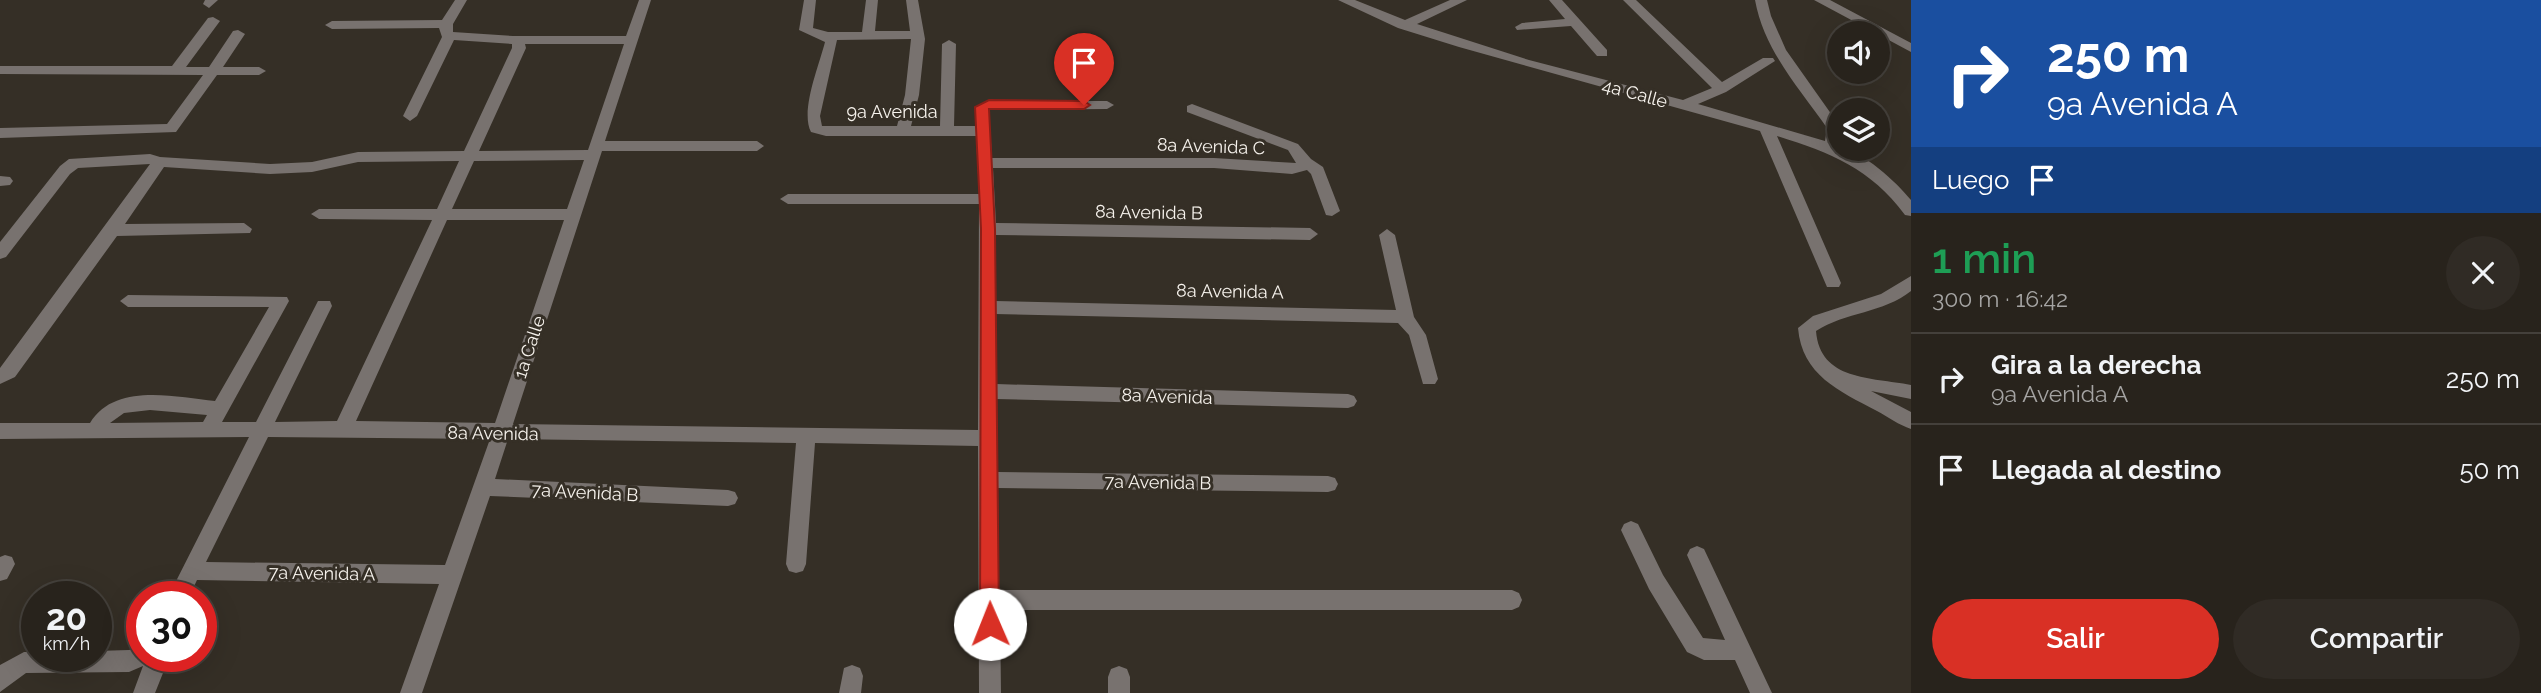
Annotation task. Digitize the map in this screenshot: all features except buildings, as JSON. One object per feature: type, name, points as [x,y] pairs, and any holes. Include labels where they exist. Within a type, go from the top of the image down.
[{"type":"street","points":[[410,116],[461,0]]},
{"type":"street","name":"1a Calle","points":[[411,693],[483,487],[645,0]]},
{"type":"street","points":[[810,0],[806,30],[827,36],[918,36]]},
{"type":"street","points":[[868,34],[872,0]]},
{"type":"street","points":[[903,130],[916,67],[918,36],[912,0]]},
{"type":"street","name":"4a Calle","points":[[1344,0],[1403,25],[1504,58],[1827,147]]},
{"type":"street","points":[[1403,25],[1461,0]]},
{"type":"street","points":[[1555,0],[1602,53]]},
{"type":"street","points":[[1629,0],[1721,89]]},
{"type":"street","points":[[1761,0],[1762,10],[1781,51],[1827,118]]},
{"type":"street","points":[[1820,0],[1911,48]]},
{"type":"street","points":[[176,71],[213,21]]},
{"type":"street","points":[[1522,27],[1575,22]]},
{"type":"street","points":[[332,25],[447,30],[513,40],[631,40]]},
{"type":"street","points":[[0,133],[170,129],[177,124],[238,34]]},
{"type":"street","name":"9a Avenida","points":[[827,36],[832,41],[831,51],[813,116],[814,126],[820,131],[983,131]]},
{"type":"street","points":[[344,429],[517,56],[518,43],[513,40]]},
{"type":"street","points":[[947,130],[949,44]]},
{"type":"street","points":[[1682,106],[1721,89],[1768,61]]},
{"type":"street","points":[[0,70],[259,71]]},
{"type":"street","points":[[990,693],[986,307],[988,229],[982,107],[989,104],[1107,105]]},
{"type":"street","name":"8a Avenida C","points":[[985,163],[1214,163],[1302,168],[1305,162],[1293,147],[1192,109]]},
{"type":"street","points":[[1766,128],[1833,282]]},
{"type":"street","points":[[0,253],[65,170],[74,163],[150,159],[158,162],[270,169],[312,167],[358,157],[471,156],[757,146]]},
{"type":"street","name":"4a Calle","points":[[1855,161],[1888,185],[1911,211]]},
{"type":"street","points":[[0,377],[15,365],[114,230],[156,170],[158,162]]},
{"type":"street","points":[[1305,162],[1318,171],[1332,211]]},
{"type":"street","points":[[1888,185],[1911,191]]},
{"type":"street","points":[[788,199],[986,199]]},
{"type":"street","points":[[319,214],[573,215]]},
{"type":"street","points":[[114,230],[244,229]]},
{"type":"street","name":"8a Avenida B","points":[[988,229],[1310,234]]},
{"type":"street","points":[[1387,235],[1406,319],[1417,334],[1429,379]]},
{"type":"street","points":[[1911,282],[1899,293],[1821,317],[1807,328],[1805,342],[1811,355],[1835,377],[1911,421]]},
{"type":"street","points":[[128,301],[281,301],[208,430]]},
{"type":"street","points":[[186,581],[324,306]]},
{"type":"street","name":"8a Avenida A","points":[[986,307],[1395,316],[1406,319]]},
{"type":"street","points":[[1835,377],[1911,392]]},
{"type":"street","name":"8a Avenida","points":[[987,391],[1348,401]]},
{"type":"street","points":[[95,430],[106,414],[127,405],[142,403],[220,409]]},
{"type":"street","name":"8a Avenida","points":[[0,431],[344,429],[500,434],[987,438]]},
{"type":"street","points":[[796,564],[806,437]]},
{"type":"street","name":"7a Avenida B","points":[[988,480],[1328,484]]},
{"type":"street","name":"7a Avenida B","points":[[483,487],[728,498]]},
{"type":"street","points":[[1631,530],[1642,555],[1691,641],[1704,650],[1741,650]]},
{"type":"street","points":[[1697,555],[1761,693]]},
{"type":"street","name":"7a Avenida A","points":[[191,571],[453,575]]},
{"type":"street","points":[[989,600],[1512,600]]},
{"type":"street","points":[[0,663],[21,663]]},
{"type":"street","points":[[0,681],[9,671],[21,665]]},
{"type":"street","points":[[144,693],[152,672]]},
{"type":"route","points":[[990,624],[986,307],[988,229],[982,107],[989,104],[1084,105]]}]
